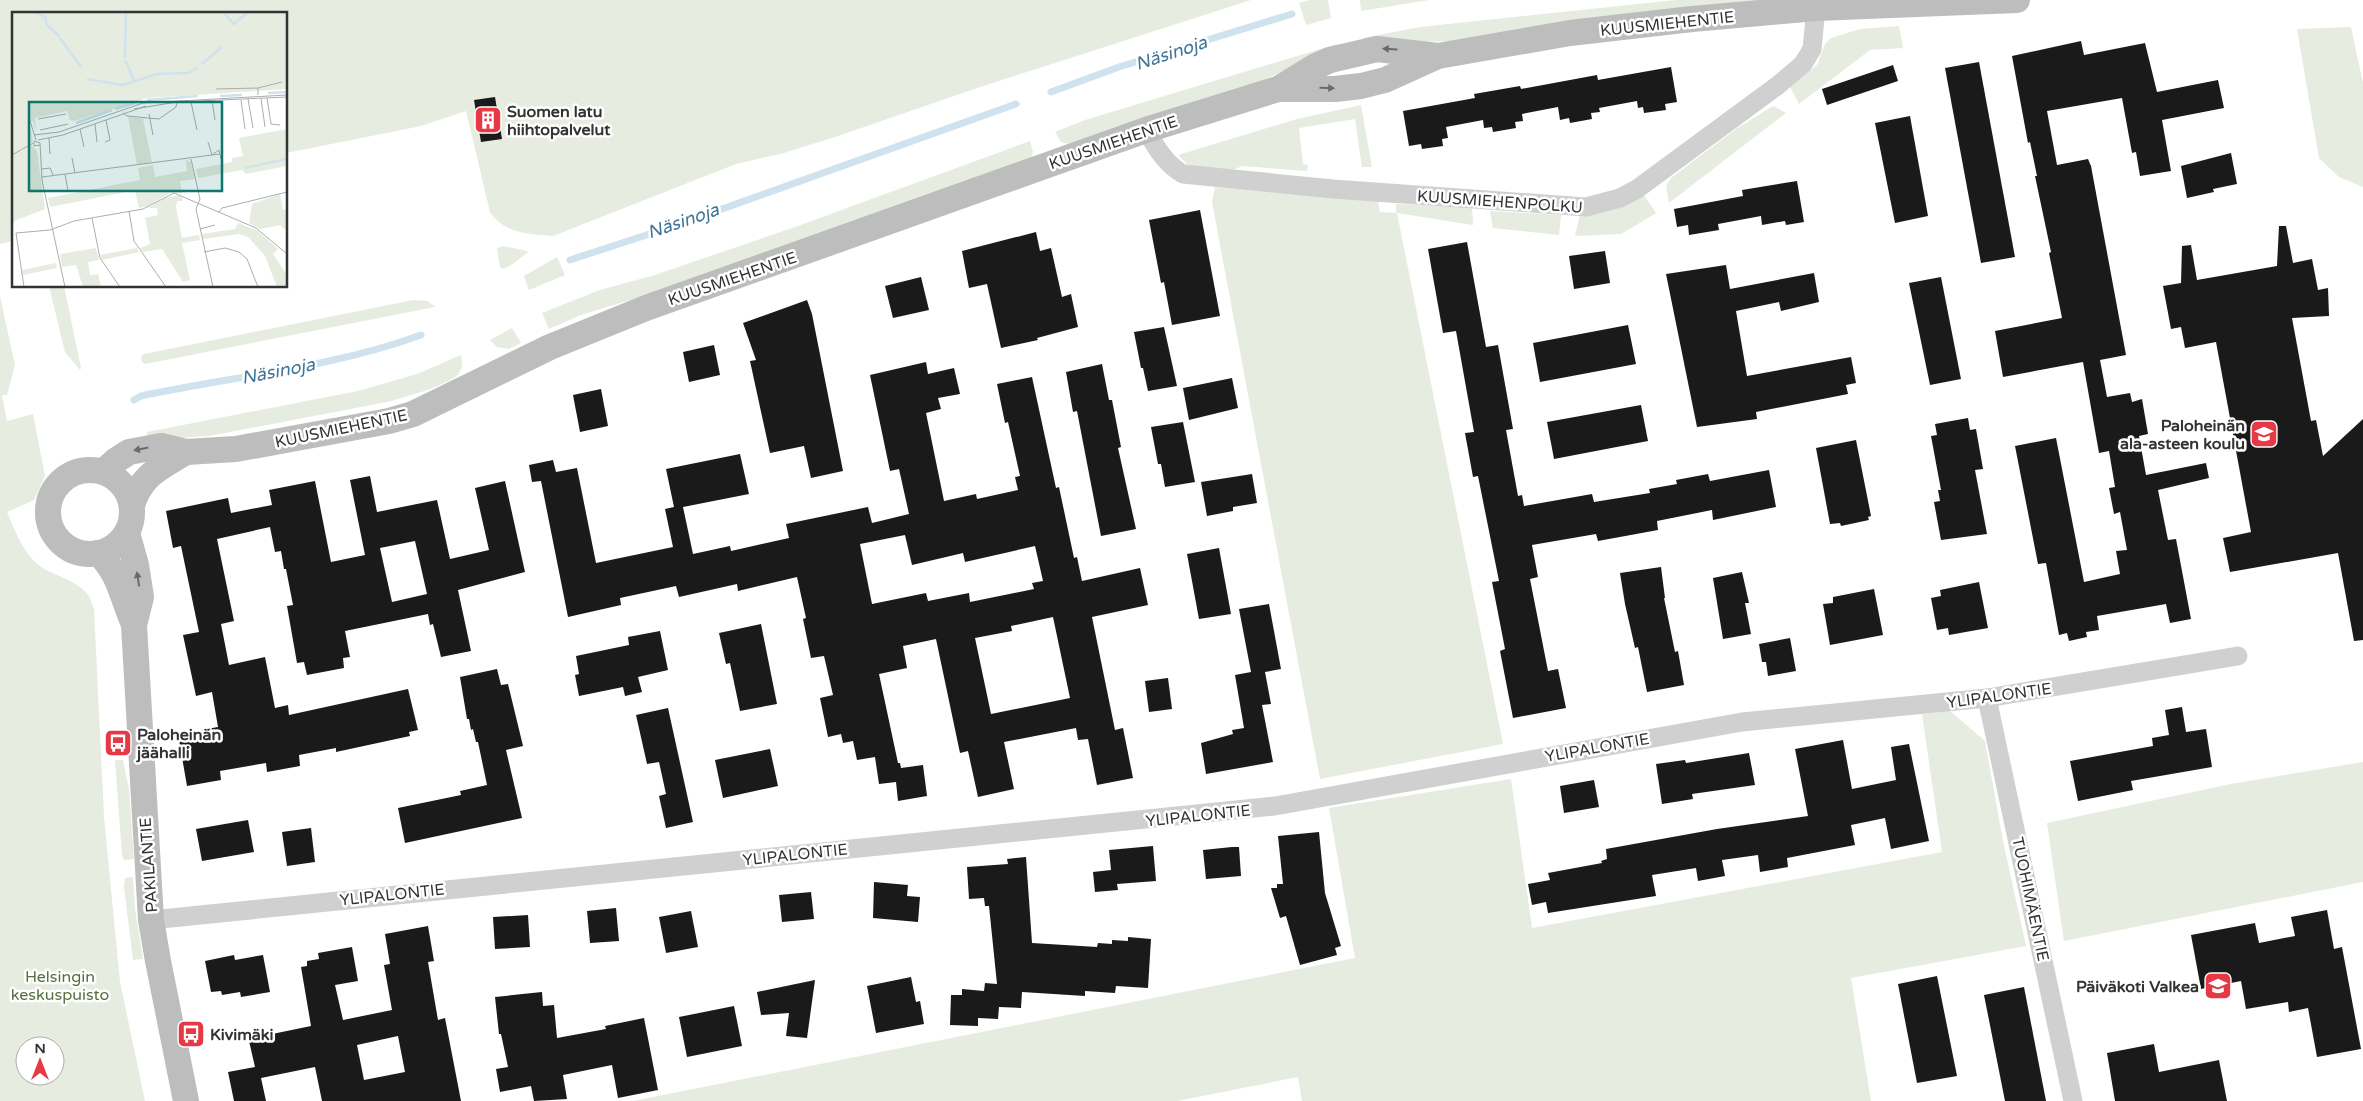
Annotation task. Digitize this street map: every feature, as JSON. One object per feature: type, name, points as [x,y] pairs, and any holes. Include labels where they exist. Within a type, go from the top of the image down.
[{"type":"main road","name":"KUUSMIEHENTIE","points":[[103,472],[115,460],[129,452],[161,446],[186,452],[236,448],[389,421],[413,414],[550,347],[646,308],[1146,130],[1278,89],[1314,67],[1354,53],[1377,49],[1394,49],[1438,56],[1570,33],[1692,19],[1816,8],[2017,0]]},
{"type":"main road","name":"KUUSMIEHENTIE","points":[[132,505],[141,483],[154,472],[186,452]]},
{"type":"main road","points":[[85,470],[103,472],[117,479],[127,491],[132,505],[132,520],[127,533],[109,550],[86,554],[74,551],[63,544],[53,530],[48,512],[53,494],[65,479],[85,470]]},
{"type":"main road","name":"PAKILANTIE","points":[[127,533],[141,597],[134,625],[151,920],[186,1101]]},
{"type":"main road","name":"PAKILANTIE","points":[[98,553],[109,564],[118,578],[124,603],[134,625]]},
{"type":"street","name":"KUUSMIEHENPOLKU","points":[[1146,130],[1160,154],[1173,168],[1191,175],[1401,194],[1586,207],[1620,198],[1637,189],[1777,86],[1803,64],[1812,49],[1816,8]]},
{"type":"street","name":"YLIPALONTIE","points":[[151,920],[1275,806],[1742,722],[1987,698],[2238,656]]},
{"type":"street","name":"TUOHIMÄENTIE","points":[[1987,698],[2073,1101]]},
{"type":"green space","points":[[0,0],[1251,0],[980,87],[838,136],[784,153],[736,164],[553,236],[510,229],[490,212],[466,111],[421,126],[288,153],[288,12],[12,12],[12,241],[0,244]]},
{"type":"green space","points":[[1310,0],[1328,0],[1331,18],[1306,25],[1299,3]]},
{"type":"green space","points":[[1360,0],[1429,0],[1361,11]]},
{"type":"green space","points":[[1676,0],[1820,0],[1464,41],[1365,43],[1363,38],[1420,27]]},
{"type":"green space","points":[[1899,26],[1903,48],[1870,50],[1799,104],[1790,87],[1817,65],[1825,44],[1831,38],[1860,29]]},
{"type":"green space","points":[[2351,27],[2363,83],[2363,187],[2339,177],[2319,158],[2297,29]]},
{"type":"green space","points":[[1337,44],[1338,50],[1311,57],[1252,86],[1069,144],[1061,142],[1055,132],[1085,120]]},
{"type":"green space","points":[[1361,105],[1372,167],[1362,167],[1355,119],[1299,128],[1303,164],[1308,165],[1307,171],[1242,166],[1231,171],[1188,165],[1178,155],[1297,119]]},
{"type":"green space","points":[[1773,106],[1786,113],[1669,203],[1666,186],[1671,178],[1736,129]]},
{"type":"green space","points":[[1030,141],[1033,152],[1031,158],[653,293],[581,315],[549,329],[542,313],[600,290],[655,275],[795,227]]},
{"type":"green space","points":[[1215,187],[1378,201],[1380,212],[1396,213],[1396,204],[1472,207],[1473,225],[1397,213],[1503,744],[1320,779],[1212,202]]},
{"type":"green space","points":[[1644,195],[1656,213],[1653,215],[1621,234],[1575,236],[1580,214]]},
{"type":"green space","points":[[1490,211],[1561,215],[1559,235],[1493,228]]},
{"type":"green space","points":[[503,246],[528,252],[503,269],[500,267],[497,248]]},
{"type":"green space","points":[[557,257],[565,275],[529,290],[524,276]]},
{"type":"green space","points":[[49,288],[64,288],[80,370],[65,352]]},
{"type":"green space","name":"Helsingin keskuspuisto","points":[[0,296],[15,365],[7,395],[2,395],[7,421],[33,414],[45,476],[34,500],[7,512],[21,543],[33,560],[46,570],[76,584],[89,596],[94,609],[104,817],[120,982],[145,1101],[0,1101]]},
{"type":"green space","points":[[413,300],[428,301],[435,307],[145,364],[142,362],[141,357],[144,354]]},
{"type":"green space","points":[[512,328],[521,343],[509,349],[497,347],[490,340]]},
{"type":"green space","points":[[461,355],[462,367],[455,377],[433,388],[392,401],[209,436],[148,440],[147,432],[358,391],[417,374]]},
{"type":"green space","points":[[1950,711],[1985,741],[2003,841],[2026,946],[1851,978],[1871,1101],[1302,1101],[1298,1077],[1177,1101],[633,1101],[1355,958],[1329,808],[1511,779],[1532,928],[1942,852],[1922,714]]},
{"type":"green space","points":[[115,760],[123,760],[129,789],[134,859],[124,860],[122,855]]},
{"type":"green space","points":[[2363,762],[2363,882],[2064,941],[2047,823],[2231,784]]},
{"type":"green space","points":[[133,877],[135,909],[143,959],[133,960],[124,887],[125,878]]},
{"type":"building","points":[[2081,41],[2084,55],[2145,43],[2157,92],[2218,80],[2224,108],[2162,120],[2171,171],[2140,176],[2136,152],[2132,153],[2122,98],[2047,111],[2057,165],[2088,159],[2091,166],[2126,355],[2100,360],[2107,397],[2130,393],[2132,402],[2142,399],[2148,434],[2139,436],[2146,475],[2206,463],[2209,478],[2158,490],[2168,540],[2176,539],[2191,619],[2170,623],[2166,604],[2097,616],[2099,630],[2086,632],[2087,637],[2069,641],[2067,633],[2059,635],[2046,563],[2038,564],[2015,446],[2056,438],[2084,582],[2120,574],[2116,551],[2127,550],[2120,512],[2114,514],[2109,488],[2115,487],[2109,451],[2099,453],[2083,362],[2003,377],[1995,331],[2062,318],[2049,253],[2051,252],[2035,176],[2037,176],[2030,142],[2028,143],[2012,56]]},
{"type":"building","points":[[1979,62],[2015,257],[1981,263],[1945,68]]},
{"type":"building","points":[[1893,65],[1898,81],[1827,105],[1822,89]]},
{"type":"building","points":[[1671,67],[1677,102],[1665,104],[1666,110],[1644,113],[1643,107],[1638,108],[1637,101],[1599,108],[1600,112],[1591,113],[1592,119],[1570,123],[1569,118],[1560,120],[1558,107],[1522,114],[1523,121],[1515,122],[1516,128],[1493,132],[1492,127],[1484,128],[1483,120],[1446,127],[1448,138],[1442,139],[1443,146],[1422,149],[1421,144],[1409,146],[1403,111],[1475,98],[1474,94],[1520,86],[1521,89],[1597,75],[1598,80]]},
{"type":"building","name":"Suomen latu hiihtopalvelut","points":[[495,97],[502,139],[481,142],[474,100]]},
{"type":"building","points":[[1910,116],[1928,216],[1895,223],[1875,123]]},
{"type":"building","points":[[2231,153],[2237,184],[2213,189],[2214,192],[2187,198],[2181,166]]},
{"type":"building","points":[[1797,181],[1804,222],[1786,225],[1785,221],[1762,225],[1761,216],[1718,224],[1719,230],[1689,235],[1688,225],[1677,227],[1674,209],[1743,196],[1742,190]]},
{"type":"building","points":[[1200,210],[1220,316],[1172,325],[1164,282],[1161,283],[1149,220]]},
{"type":"building","points":[[2279,226],[2286,226],[2293,263],[2312,259],[2318,290],[2328,288],[2329,316],[2292,318],[2311,421],[2316,420],[2323,456],[2363,419],[2363,640],[2354,641],[2338,553],[2230,572],[2223,538],[2251,532],[2216,342],[2185,348],[2181,327],[2171,329],[2163,286],[2181,283],[2182,246],[2191,245],[2197,280],[2277,266]]},
{"type":"building","points":[[1036,232],[1040,251],[1051,248],[1062,297],[1071,294],[1078,327],[1037,338],[1038,340],[1001,348],[987,284],[969,288],[962,251]]},
{"type":"building","points":[[1467,242],[1486,347],[1498,345],[1513,429],[1506,430],[1518,496],[1522,495],[1524,506],[1592,494],[1594,502],[1650,493],[1649,489],[1677,484],[1676,480],[1708,474],[1710,481],[1769,470],[1776,507],[1713,520],[1712,510],[1657,521],[1658,530],[1598,541],[1596,534],[1532,545],[1538,577],[1530,579],[1548,671],[1558,669],[1566,708],[1513,718],[1500,651],[1505,649],[1492,582],[1499,581],[1478,476],[1473,477],[1465,433],[1474,432],[1456,331],[1443,333],[1428,249]]},
{"type":"building","points":[[1605,251],[1610,283],[1574,289],[1569,256]]},
{"type":"building","points":[[1726,265],[1730,289],[1814,273],[1819,302],[1781,311],[1779,302],[1736,311],[1747,376],[1851,357],[1856,383],[1846,385],[1848,394],[1756,412],[1757,419],[1697,427],[1666,274]]},
{"type":"building","points":[[921,277],[929,310],[893,318],[885,286]]},
{"type":"building","points":[[1941,277],[1961,379],[1930,385],[1909,283]]},
{"type":"building","points":[[807,300],[812,314],[843,471],[811,478],[804,446],[770,453],[750,361],[756,360],[743,323]]},
{"type":"building","points":[[1628,325],[1636,364],[1540,382],[1533,343]]},
{"type":"building","points":[[1164,327],[1177,386],[1148,391],[1143,368],[1141,368],[1134,332]]},
{"type":"building","points":[[714,345],[720,375],[689,382],[683,352]]},
{"type":"building","points":[[926,362],[928,374],[954,368],[960,394],[938,398],[941,409],[926,413],[944,501],[976,494],[977,499],[1018,490],[1015,477],[1020,476],[1008,422],[1005,423],[997,384],[1032,377],[1056,488],[1059,487],[1074,558],[1077,557],[1082,581],[1140,568],[1148,605],[1092,617],[1115,730],[1123,728],[1133,778],[1097,785],[1088,739],[1078,740],[1076,728],[1004,742],[1014,789],[978,797],[968,751],[960,753],[936,639],[903,646],[907,668],[879,674],[898,763],[900,763],[901,768],[923,765],[927,796],[898,801],[896,782],[879,784],[875,757],[857,760],[853,741],[843,743],[841,734],[828,737],[820,698],[833,695],[824,656],[811,658],[803,619],[806,618],[797,577],[738,591],[737,584],[679,597],[676,586],[620,598],[621,605],[568,617],[541,481],[532,482],[529,465],[553,460],[556,472],[577,468],[596,563],[673,547],[665,509],[674,507],[666,469],[740,454],[749,494],[683,507],[693,554],[730,546],[731,551],[789,538],[786,524],[868,507],[872,523],[909,514],[899,469],[890,471],[870,375]],"holes":[[[905,535],[912,565],[963,553],[965,562],[1035,546],[1043,581],[1032,583],[1034,589],[970,602],[969,593],[928,601],[926,593],[872,604],[860,544]],[[1053,617],[1070,698],[991,714],[975,638],[1012,631],[1011,626]]]},
{"type":"building","points":[[1102,364],[1109,400],[1112,400],[1121,447],[1118,448],[1136,529],[1101,536],[1077,411],[1073,412],[1066,372]]},
{"type":"building","points":[[1232,378],[1238,408],[1189,420],[1183,388]]},
{"type":"building","points":[[601,389],[608,426],[580,432],[573,395]]},
{"type":"building","points":[[1641,405],[1648,441],[1554,459],[1547,422]]},
{"type":"building","points":[[1968,418],[1970,430],[1976,429],[1983,469],[1975,470],[1987,534],[1941,540],[1934,502],[1940,501],[1938,490],[1941,490],[1931,436],[1937,435],[1935,424]]},
{"type":"building","points":[[1183,422],[1195,482],[1165,487],[1161,464],[1158,464],[1151,427]]},
{"type":"building","points":[[1856,440],[1871,516],[1868,517],[1869,520],[1841,526],[1840,523],[1830,524],[1816,448]]},
{"type":"building","points":[[1252,474],[1257,503],[1233,507],[1233,511],[1207,516],[1201,482]]},
{"type":"building","points":[[370,476],[377,512],[437,500],[450,559],[489,550],[475,488],[505,481],[525,572],[458,590],[471,651],[441,657],[433,624],[430,625],[428,614],[345,631],[350,657],[343,658],[344,668],[307,675],[304,662],[297,663],[287,606],[293,605],[286,569],[284,569],[281,551],[275,552],[270,527],[217,539],[234,621],[221,624],[229,665],[265,657],[275,708],[288,705],[289,715],[408,689],[418,730],[409,732],[410,736],[336,752],[336,748],[299,755],[300,766],[267,772],[266,763],[220,771],[221,780],[187,786],[178,734],[218,727],[212,692],[196,696],[183,635],[199,632],[181,546],[173,548],[166,511],[228,498],[231,513],[272,505],[269,490],[315,481],[331,562],[365,555],[350,480]],"holes":[[[415,541],[427,594],[392,602],[380,548]]]},
{"type":"building","points":[[1219,548],[1231,614],[1199,619],[1187,554]]},
{"type":"building","points":[[1661,567],[1664,598],[1675,652],[1678,651],[1684,685],[1647,692],[1638,647],[1635,648],[1625,604],[1620,573]]},
{"type":"building","points":[[1742,572],[1749,603],[1745,603],[1751,634],[1723,639],[1713,578]]},
{"type":"building","points":[[1979,582],[1988,628],[1949,635],[1948,628],[1937,630],[1931,598],[1941,596],[1940,590]]},
{"type":"building","points":[[1874,589],[1883,635],[1830,645],[1823,604],[1833,603],[1833,597]]},
{"type":"building","points":[[1269,604],[1281,669],[1265,672],[1271,704],[1262,705],[1273,762],[1206,774],[1201,743],[1233,734],[1232,730],[1244,728],[1235,675],[1251,672],[1239,609]]},
{"type":"building","points":[[761,624],[777,704],[740,711],[730,663],[726,664],[719,633]]},
{"type":"building","points":[[660,631],[668,670],[638,677],[642,692],[625,696],[623,687],[579,696],[575,675],[579,674],[576,656],[629,645],[628,637]]},
{"type":"building","points":[[1790,638],[1796,671],[1768,676],[1766,662],[1762,662],[1759,644]]},
{"type":"building","points":[[497,669],[501,685],[508,684],[523,746],[506,750],[522,818],[405,843],[398,808],[461,795],[460,791],[487,785],[478,742],[476,742],[473,729],[471,730],[469,719],[467,719],[460,677]]},
{"type":"building","points":[[1168,678],[1172,709],[1149,712],[1145,681]]},
{"type":"building","points":[[2182,707],[2186,732],[2206,729],[2212,767],[2131,781],[2133,790],[2078,801],[2070,761],[2153,746],[2152,738],[2169,735],[2165,710]]},
{"type":"building","points":[[668,708],[693,822],[666,828],[659,796],[666,794],[659,762],[647,764],[636,715]]},
{"type":"building","points":[[1843,740],[1852,789],[1896,780],[1891,747],[1909,744],[1929,841],[1891,849],[1885,818],[1851,825],[1855,845],[1787,858],[1788,867],[1760,872],[1758,855],[1722,860],[1725,876],[1698,881],[1696,868],[1652,875],[1656,896],[1548,913],[1546,902],[1532,905],[1528,884],[1550,880],[1548,873],[1602,863],[1601,861],[1607,859],[1606,849],[1717,829],[1808,816],[1795,749]]},
{"type":"building","points":[[770,749],[778,786],[723,798],[715,760]]},
{"type":"building","points":[[1749,753],[1755,785],[1692,794],[1693,799],[1662,804],[1656,764],[1685,760],[1686,763]]},
{"type":"building","points":[[1594,780],[1599,807],[1564,813],[1560,786]]},
{"type":"building","points":[[248,820],[254,852],[202,861],[196,829]]},
{"type":"building","points":[[311,828],[315,862],[287,866],[282,832]]},
{"type":"building","points":[[1319,832],[1325,893],[1341,946],[1335,948],[1337,955],[1300,965],[1286,916],[1280,918],[1271,888],[1277,888],[1277,884],[1283,884],[1278,836]]},
{"type":"building","points":[[1153,846],[1156,881],[1117,884],[1118,890],[1095,892],[1093,872],[1111,870],[1109,850]]},
{"type":"building","points":[[1239,847],[1241,876],[1206,879],[1203,850]]},
{"type":"building","points":[[1026,857],[1032,943],[1097,947],[1098,943],[1112,944],[1112,940],[1128,941],[1128,937],[1151,939],[1148,988],[1116,986],[1115,993],[1085,991],[1085,996],[1022,992],[1021,1008],[999,1007],[998,1019],[978,1018],[978,1026],[950,1025],[951,995],[962,995],[962,989],[984,991],[985,983],[997,984],[989,906],[985,906],[984,898],[969,899],[967,867],[1008,864],[1007,859]]},
{"type":"building","points":[[874,882],[908,885],[907,896],[920,897],[918,922],[873,918]]},
{"type":"building","points":[[811,892],[814,919],[782,922],[779,895]]},
{"type":"building","points":[[616,908],[619,941],[590,943],[587,911]]},
{"type":"building","points":[[2327,910],[2334,949],[2342,947],[2361,1049],[2317,1057],[2308,1008],[2289,1012],[2288,1002],[2246,1009],[2241,981],[2201,989],[2191,935],[2255,923],[2259,943],[2295,936],[2291,917]]},
{"type":"building","points":[[691,911],[698,947],[666,953],[659,917]]},
{"type":"building","points":[[528,915],[530,947],[495,949],[493,917]]},
{"type":"building","points":[[428,926],[434,961],[428,962],[438,1020],[445,1018],[461,1101],[322,1101],[315,1067],[261,1078],[266,1101],[234,1101],[228,1072],[255,1067],[249,1041],[254,1040],[253,1038],[311,1026],[301,967],[307,966],[307,961],[319,959],[318,953],[352,947],[358,981],[335,985],[343,1020],[392,1010],[384,965],[390,964],[385,934]],"holes":[[[398,1036],[405,1072],[364,1080],[357,1045]]]},
{"type":"building","points":[[234,955],[235,960],[263,955],[270,992],[241,997],[240,992],[222,995],[221,991],[211,992],[205,961]]},
{"type":"building","points":[[1937,976],[1957,1076],[1917,1083],[1898,984]]},
{"type":"building","points":[[911,977],[916,1002],[920,1001],[924,1024],[876,1033],[867,986]]},
{"type":"building","points":[[815,980],[807,1038],[786,1036],[789,1013],[761,1015],[757,992]]},
{"type":"building","points":[[2024,987],[2046,1101],[2005,1101],[1984,995]]},
{"type":"building","points":[[542,992],[543,1006],[554,1005],[557,1038],[606,1029],[605,1026],[644,1018],[658,1090],[618,1098],[612,1065],[563,1075],[567,1099],[534,1101],[531,1086],[500,1092],[496,1069],[508,1067],[501,1034],[499,1034],[495,997]]},
{"type":"building","points":[[734,1006],[742,1046],[687,1057],[679,1017]]},
{"type":"building","points":[[2154,1044],[2159,1072],[2219,1060],[2227,1101],[2115,1101],[2107,1053]]},
{"type":"waterway","name":"Näsinoja","points":[[1051,92],[1119,67],[1292,14]]},
{"type":"waterway","name":"Näsinoja","points":[[570,260],[680,224],[1016,104]]},
{"type":"waterway","name":"Näsinoja","points":[[134,400],[141,396],[176,389],[317,364],[352,356],[421,335]]},
{"type":"place","name":"Suomen latu hiihtopalvelut","points":[[488,120]]},
{"type":"place","name":"Paloheinän ala-asteen koulu","points":[[2264,434]]},
{"type":"place","name":"Paloheinän jäähalli","points":[[118,743]]},
{"type":"place","name":"Päiväkoti Valkea","points":[[2218,986]]},
{"type":"place","name":"Kivimäki","points":[[191,1034]]}]
